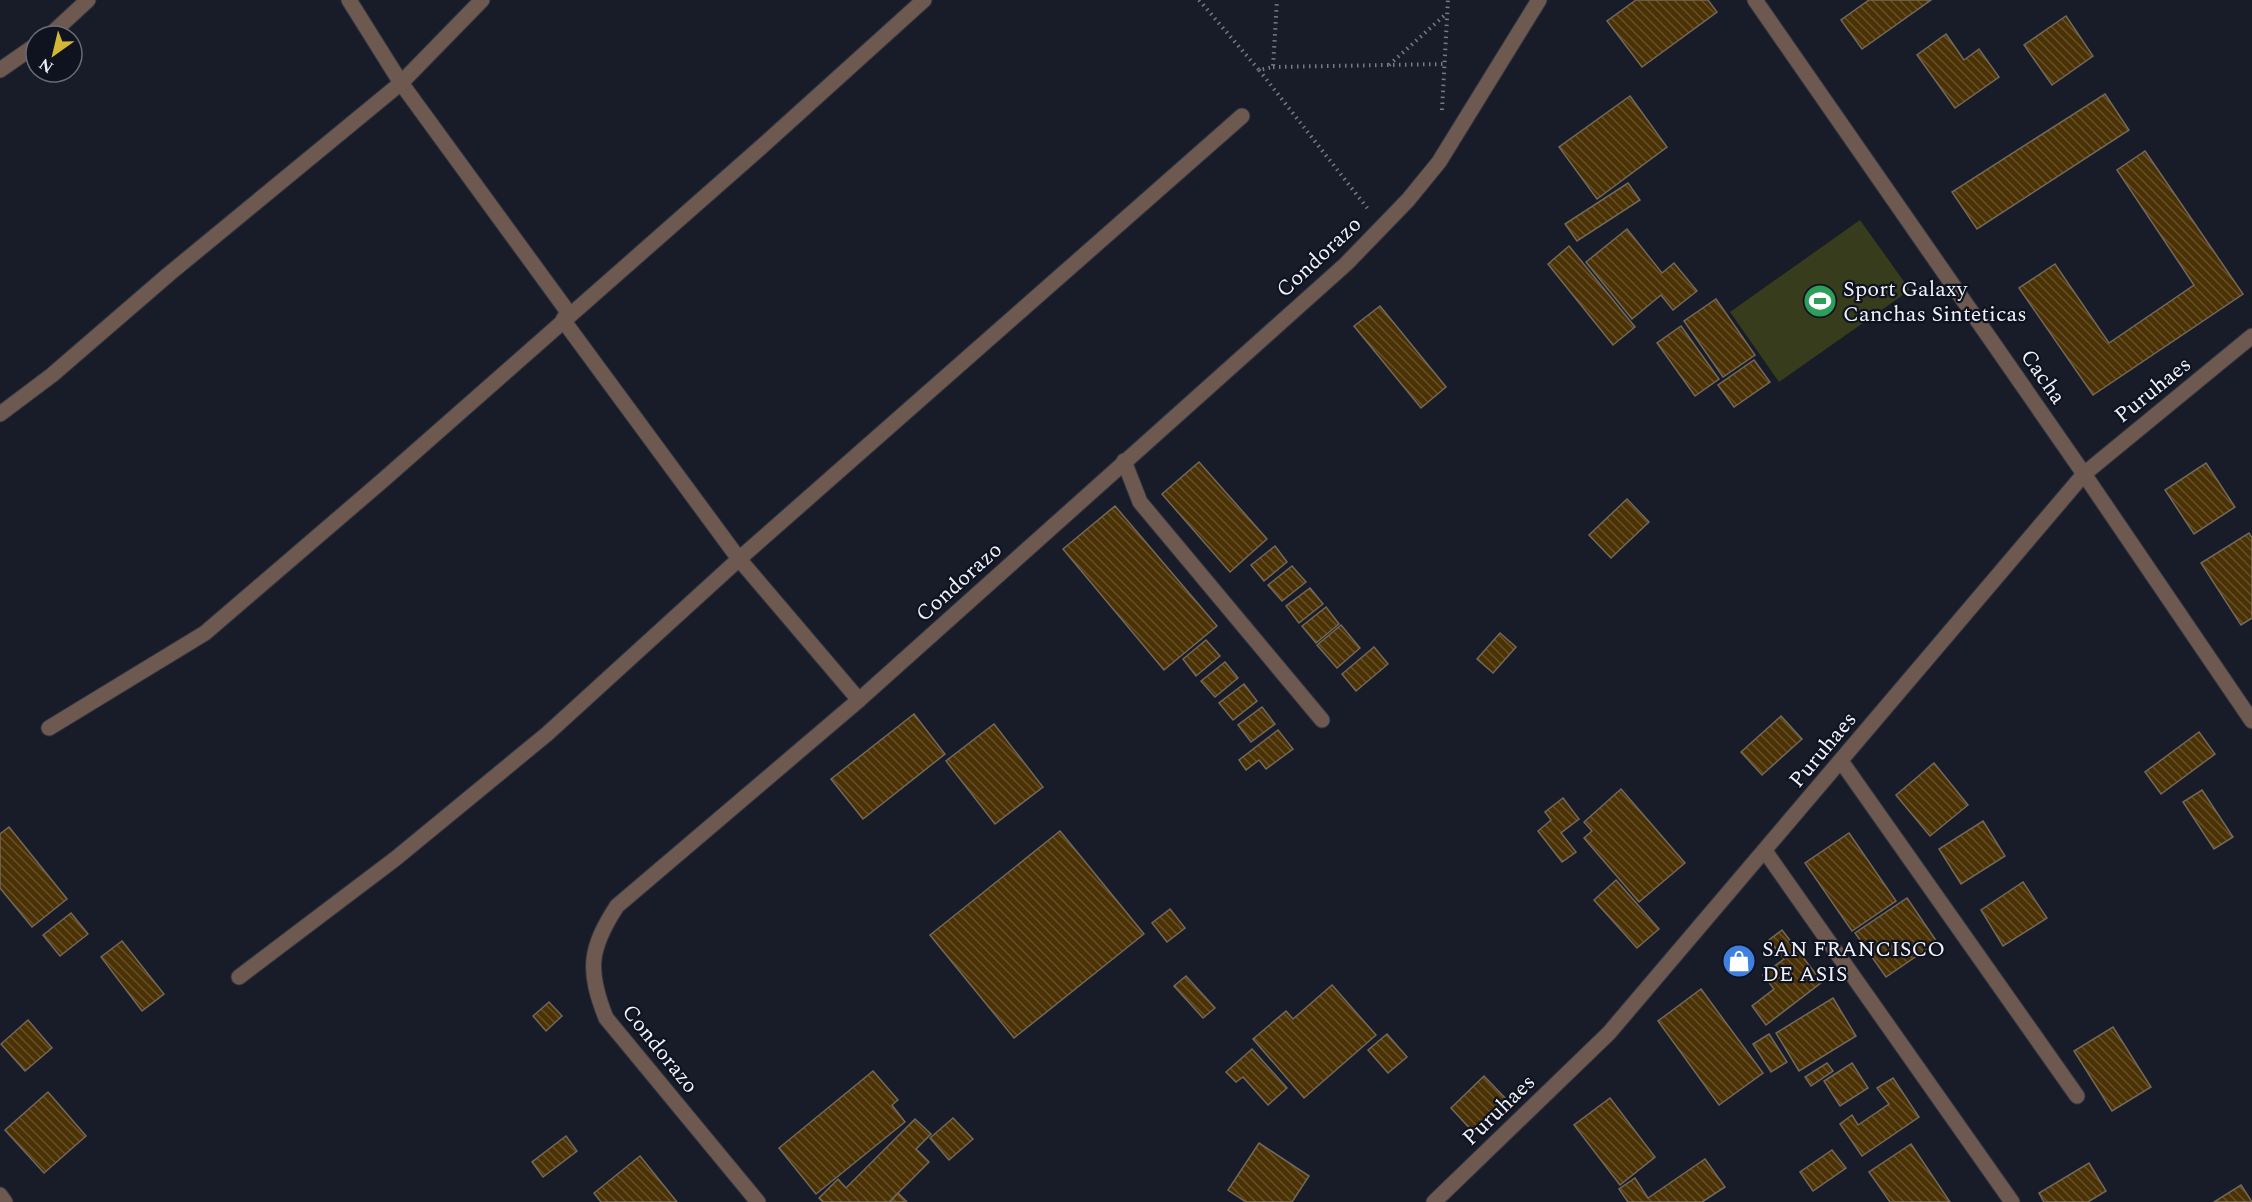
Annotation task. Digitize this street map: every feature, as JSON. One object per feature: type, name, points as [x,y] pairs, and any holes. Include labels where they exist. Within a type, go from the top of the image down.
[{"type":"street","points":[[62,24],[88,0]]},
{"type":"street","points":[[349,0],[401,83],[568,312],[563,320]]},
{"type":"street","points":[[0,414],[52,375],[169,274],[401,83],[482,0]]},
{"type":"street","points":[[49,728],[205,633],[759,150],[924,0]]},
{"type":"street","name":"Condorazo","points":[[758,1202],[606,1018],[595,990],[593,960],[601,931],[617,906],[858,700],[1346,264],[1439,162],[1539,0]]},
{"type":"street","name":"Cacha","points":[[1755,0],[2084,474],[2252,721]]},
{"type":"street","points":[[0,70],[24,53]]},
{"type":"street","points":[[239,977],[396,859],[547,734],[739,559],[1242,116]]},
{"type":"street","points":[[563,320],[739,559],[858,700]]},
{"type":"street","name":"Puruhaes","points":[[1434,1202],[1609,1033],[2084,474],[2252,336]]},
{"type":"street","points":[[1124,461],[1140,502],[1322,720]]},
{"type":"street","points":[[1841,761],[2077,1096]]},
{"type":"street","points":[[1765,851],[2012,1202]]},
{"type":"street","points":[[0,1195],[5,1202]]},
{"type":"path","points":[[1199,0],[1259,70],[1382,226]]},
{"type":"path","points":[[1273,67],[1277,0]]},
{"type":"path","points":[[1441,118],[1448,0]]},
{"type":"path","points":[[1388,65],[1447,13]]},
{"type":"path","points":[[1259,70],[1273,67],[1444,64]]},
{"type":"green space","name":"Sport Galaxy Canchas Sinteticas","points":[[1860,220],[1910,290],[1779,382],[1730,312]]},
{"type":"building","points":[[1636,0],[1708,0],[1717,12],[1642,67],[1607,21]]},
{"type":"building","points":[[1869,0],[1931,0],[1862,49],[1841,20]]},
{"type":"building","points":[[2066,16],[2093,56],[2052,85],[2024,45]]},
{"type":"building","points":[[1946,34],[1964,60],[1979,49],[1999,77],[1955,108],[1917,55]]},
{"type":"building","points":[[2105,94],[2129,130],[1977,229],[1952,192]]},
{"type":"building","points":[[1630,96],[1667,147],[1597,199],[1559,147]]},
{"type":"building","points":[[2145,151],[2243,294],[2093,395],[2019,288],[2055,264],[2109,343],[2194,285],[2117,170]]},
{"type":"building","points":[[1628,183],[1640,200],[1577,241],[1565,224]]},
{"type":"building","points":[[1627,229],[1662,273],[1674,263],[1697,291],[1673,310],[1661,295],[1632,319],[1586,262]]},
{"type":"building","points":[[1569,246],[1635,327],[1613,345],[1548,264]]},
{"type":"building","points":[[1716,299],[1755,355],[1723,377],[1684,321]]},
{"type":"building","points":[[1380,306],[1446,387],[1421,408],[1354,326]]},
{"type":"building","points":[[1681,326],[1719,379],[1695,396],[1657,343]]},
{"type":"building","points":[[1754,360],[1770,382],[1734,407],[1718,385]]},
{"type":"building","points":[[1199,462],[1267,539],[1230,572],[1162,494]]},
{"type":"building","points":[[2206,463],[2235,507],[2194,534],[2165,490]]},
{"type":"building","points":[[1627,499],[1649,522],[1611,558],[1589,535]]},
{"type":"building","points":[[1115,506],[1217,626],[1164,670],[1063,549]]},
{"type":"building","points":[[2249,533],[2252,538],[2252,618],[2241,625],[2201,563]]},
{"type":"building","points":[[1275,546],[1287,562],[1264,581],[1251,565]]},
{"type":"building","points":[[1292,566],[1306,582],[1282,601],[1268,585]]},
{"type":"building","points":[[1310,588],[1323,604],[1299,623],[1286,606]]},
{"type":"building","points":[[1326,607],[1339,624],[1316,643],[1302,626]]},
{"type":"building","points":[[1341,625],[1360,648],[1337,668],[1317,645]]},
{"type":"building","points":[[1500,633],[1516,647],[1493,673],[1477,659]]},
{"type":"building","points":[[1206,640],[1220,656],[1196,676],[1183,659]]},
{"type":"building","points":[[1374,647],[1388,664],[1356,691],[1342,674]]},
{"type":"building","points":[[1225,662],[1238,678],[1215,697],[1201,681]]},
{"type":"building","points":[[1244,684],[1257,701],[1233,720],[1219,703]]},
{"type":"building","points":[[1262,707],[1275,724],[1251,742],[1238,725]]},
{"type":"building","points":[[914,714],[945,754],[863,819],[831,779]]},
{"type":"building","points":[[1781,716],[1802,739],[1762,775],[1741,752]]},
{"type":"building","points":[[994,724],[1043,787],[995,824],[946,761]]},
{"type":"building","points":[[1278,730],[1293,749],[1266,769],[1259,760],[1246,770],[1239,760]]},
{"type":"building","points":[[2199,732],[2215,754],[2161,794],[2145,772]]},
{"type":"building","points":[[1934,763],[1968,805],[1930,836],[1896,795]]},
{"type":"building","points":[[1621,789],[1685,863],[1639,902],[1584,838],[1592,831],[1584,822]]},
{"type":"building","points":[[2202,790],[2233,837],[2214,849],[2183,802]]},
{"type":"building","points":[[1563,798],[1579,819],[1561,833],[1576,852],[1562,862],[1538,831],[1551,820],[1545,812]]},
{"type":"building","points":[[1983,821],[2005,856],[1961,884],[1939,849]]},
{"type":"building","points":[[9,827],[67,899],[32,927],[0,888],[0,834]]},
{"type":"building","points":[[1060,831],[1144,934],[1014,1038],[930,935]]},
{"type":"building","points":[[1849,833],[1896,901],[1852,931],[1805,863]]},
{"type":"building","points":[[1616,880],[1659,929],[1637,948],[1594,900]]},
{"type":"building","points":[[2023,882],[2047,918],[2003,946],[1981,910]]},
{"type":"building","points":[[1907,898],[1937,942],[1886,977],[1855,933]]},
{"type":"building","points":[[1170,909],[1185,928],[1167,942],[1152,923]]},
{"type":"building","points":[[71,913],[88,934],[60,956],[43,935]]},
{"type":"building","points":[[1782,930],[1822,982],[1766,1025],[1752,1006],[1774,989],[1763,975],[1784,959],[1769,940]]},
{"type":"building","points":[[122,941],[164,994],[142,1011],[101,957]]},
{"type":"building","points":[[1186,976],[1215,1008],[1203,1018],[1174,986]]},
{"type":"building","points":[[1332,985],[1376,1035],[1304,1098],[1253,1039],[1286,1011],[1293,1019]]},
{"type":"building","points":[[1701,989],[1763,1073],[1719,1105],[1658,1021]]},
{"type":"building","points":[[1833,998],[1856,1036],[1799,1071],[1776,1033]]},
{"type":"building","points":[[549,1002],[562,1016],[546,1031],[533,1016]]},
{"type":"building","points":[[28,1020],[52,1048],[25,1071],[1,1044]]},
{"type":"building","points":[[2113,1027],[2151,1087],[2112,1111],[2074,1051]]},
{"type":"building","points":[[1387,1034],[1407,1057],[1388,1073],[1368,1050]]},
{"type":"building","points":[[1769,1034],[1787,1062],[1771,1072],[1753,1044]]},
{"type":"building","points":[[1252,1049],[1287,1088],[1268,1105],[1243,1077],[1236,1082],[1226,1072]]},
{"type":"building","points":[[1827,1063],[1833,1071],[1811,1086],[1805,1077]]},
{"type":"building","points":[[1852,1063],[1868,1088],[1840,1106],[1824,1081]]},
{"type":"building","points":[[873,1071],[898,1100],[892,1105],[905,1122],[816,1194],[779,1148]]},
{"type":"building","points":[[1484,1076],[1507,1100],[1474,1133],[1451,1108]]},
{"type":"building","points":[[1893,1078],[1919,1117],[1862,1156],[1840,1124],[1852,1115],[1858,1125],[1889,1104],[1877,1088]]},
{"type":"building","points":[[48,1092],[86,1136],[44,1173],[5,1130]]},
{"type":"building","points":[[1610,1098],[1655,1157],[1620,1185],[1574,1125]]},
{"type":"building","points":[[953,1118],[973,1139],[949,1160],[930,1138]]},
{"type":"building","points":[[915,1119],[931,1134],[916,1149],[929,1162],[889,1202],[823,1202],[819,1198],[838,1179],[846,1188]]},
{"type":"building","points":[[566,1136],[577,1151],[543,1177],[532,1162]]},
{"type":"building","points":[[1259,1143],[1309,1176],[1292,1202],[1246,1202],[1228,1190]]},
{"type":"building","points":[[1911,1144],[1950,1202],[1890,1202],[1869,1172]]},
{"type":"building","points":[[1832,1150],[1846,1168],[1813,1191],[1800,1172]]},
{"type":"building","points":[[640,1156],[677,1202],[601,1202],[594,1193]]},
{"type":"building","points":[[1705,1159],[1725,1187],[1702,1202],[1628,1202],[1619,1189],[1635,1178],[1648,1198]]},
{"type":"building","points":[[2089,1163],[2106,1191],[2088,1202],[2044,1202],[2039,1193]]},
{"type":"building","points":[[2241,1185],[2252,1202],[2214,1202]]},
{"type":"building","points":[[898,1193],[907,1202],[890,1202]]},
{"type":"place","name":"Sport Galaxy Canchas Sinteticas","points":[[1820,301]]},
{"type":"place","name":"SAN FRANCISCO DE ASIS","points":[[1739,961]]}]
